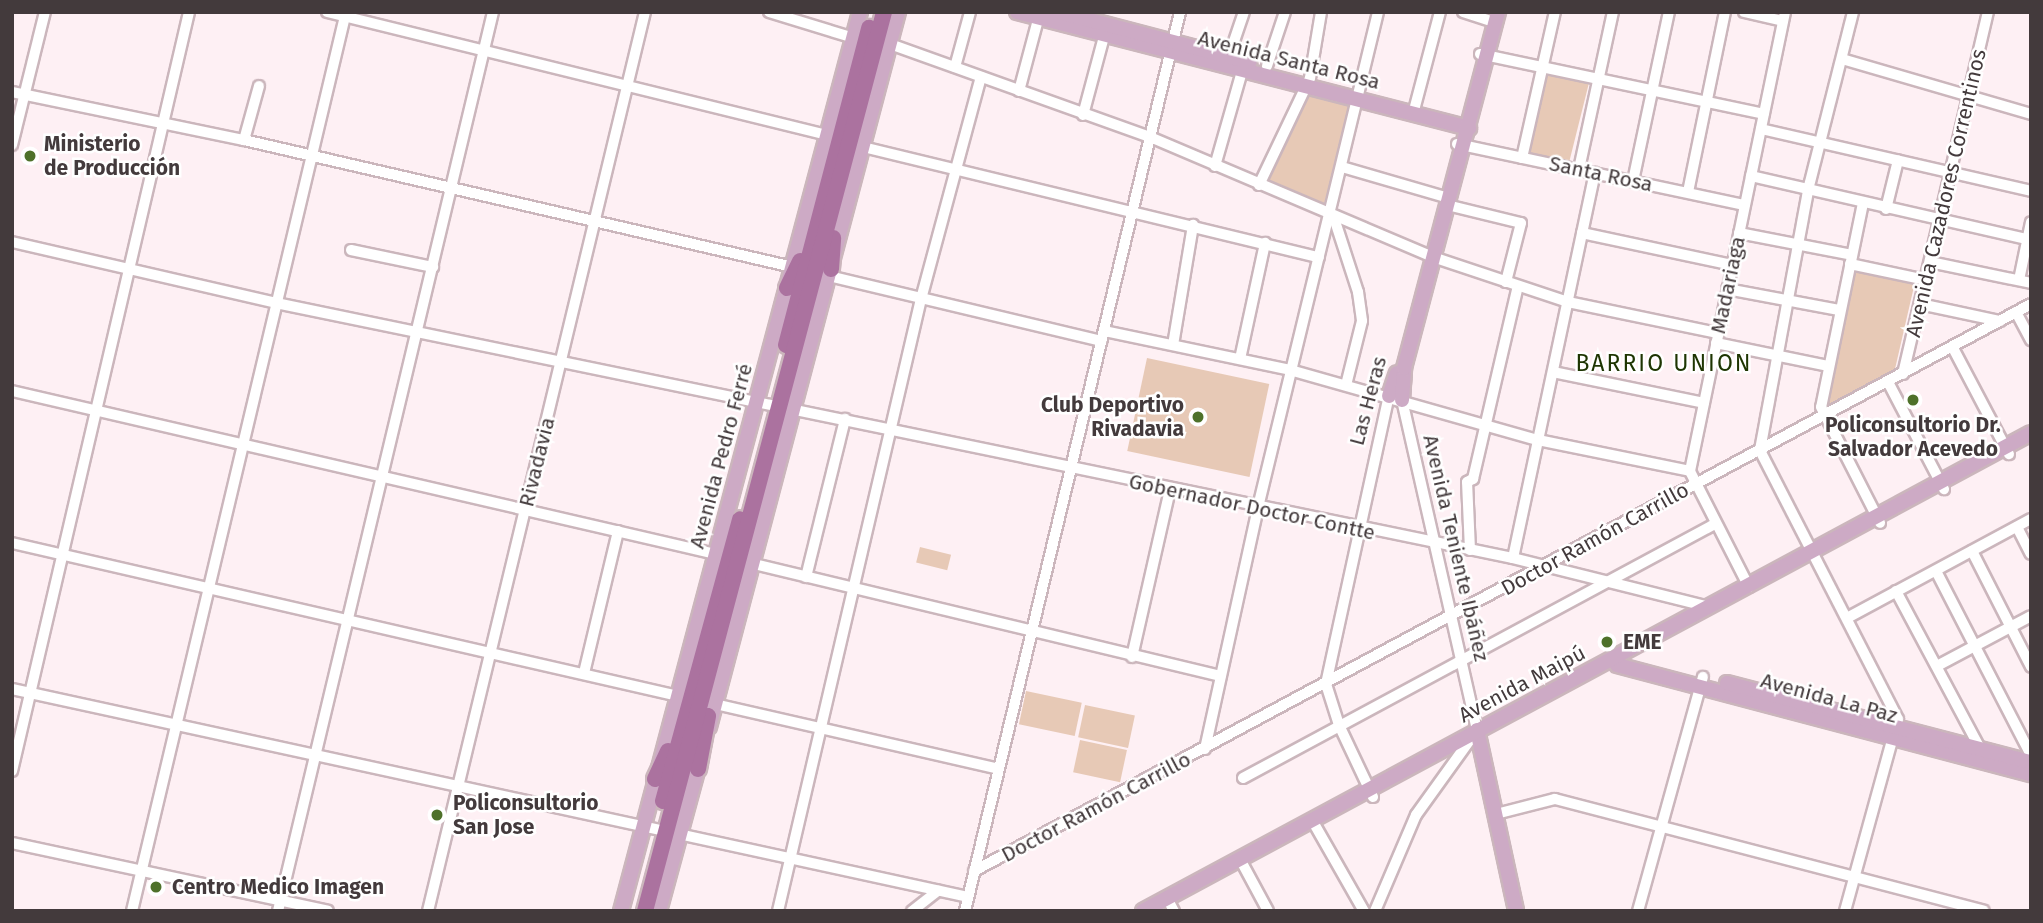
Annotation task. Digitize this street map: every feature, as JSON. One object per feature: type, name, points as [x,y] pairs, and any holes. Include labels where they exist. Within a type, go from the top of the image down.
[{"type":"highway","name":"Avenida Pedro Ferré","points":[[846,139],[874,12]]},
{"type":"highway","name":"Avenida Pedro Ferré","points":[[645,911],[693,686],[735,559],[846,139],[884,12]]},
{"type":"highway","points":[[830,272],[846,139]]},
{"type":"highway","points":[[787,288],[797,271],[846,139]]},
{"type":"highway","name":"Avenida Pedro Ferré","points":[[635,911],[723,628],[735,559]]},
{"type":"highway","points":[[698,769],[723,628]]},
{"type":"highway","points":[[655,779],[693,686]]},
{"type":"main road","name":"Avenida Pedro Ferré","points":[[846,139],[854,38],[860,12]]},
{"type":"main road","name":"Avenida Pedro Ferré","points":[[776,404],[787,288],[793,267],[846,139],[890,44],[898,12]]},
{"type":"main road","name":"Avenida Santa Rosa","points":[[1017,12],[1172,46],[1466,124]]},
{"type":"main road","name":"Avenida Santa Rosa","points":[[1059,12],[1080,15],[1106,30]]},
{"type":"main road","name":"Las Heras","points":[[1395,398],[1492,15]]},
{"type":"main road","name":"Avenida Santa Rosa","points":[[1172,46],[1229,56],[1243,65],[1267,66],[1307,82]]},
{"type":"main road","name":"Avenida Pedro Ferré","points":[[621,911],[662,828],[698,769],[715,704],[735,559],[776,404],[830,272]]},
{"type":"main road","name":"Avenida Maipú","points":[[1371,793],[2007,450],[2031,433]]},
{"type":"main road","name":"Avenida Maipú","points":[[2007,450],[2031,442]]},
{"type":"main road","name":"Avenida Maipú","points":[[1622,659],[1710,607],[1814,554]]},
{"type":"main road","name":"Avenida Pedro Ferré","points":[[659,911],[662,828],[655,779],[678,696],[735,559]]},
{"type":"main road","name":"Avenida La Paz","points":[[1622,659],[1895,732],[2031,774]]},
{"type":"main road","name":"Avenida La Paz","points":[[1895,732],[1980,748],[2031,762]]},
{"type":"main road","name":"Avenida Maipú","points":[[1143,911],[1168,906],[1242,862],[1461,747],[1478,733]]},
{"type":"main road","name":"Avenida Teniente Ibáñez","points":[[1478,733],[1516,911]]},
{"type":"street","points":[[12,145],[46,12]]},
{"type":"street","points":[[12,771],[189,12]]},
{"type":"street","points":[[327,12],[346,14],[846,139],[955,171],[1193,225],[1319,257]]},
{"type":"street","points":[[279,905],[493,12]]},
{"type":"street","name":"Rivadavia","points":[[428,911],[460,788],[645,12]]},
{"type":"street","points":[[769,12],[854,38]]},
{"type":"street","points":[[955,67],[970,12]]},
{"type":"street","points":[[965,911],[1180,12]]},
{"type":"street","points":[[1229,56],[1244,12]]},
{"type":"street","points":[[1267,66],[1285,12]]},
{"type":"street","points":[[1259,185],[1307,82],[1321,12]]},
{"type":"street","points":[[1206,748],[1290,370],[1332,216],[1378,12]]},
{"type":"street","points":[[1414,110],[1440,12]]},
{"type":"street","points":[[1463,12],[1492,15]]},
{"type":"street","points":[[1522,158],[1555,12]]},
{"type":"street","points":[[1579,169],[1613,12]]},
{"type":"street","points":[[1633,181],[1669,12]]},
{"type":"street","points":[[1688,192],[1725,12]]},
{"type":"street","points":[[1744,12],[1784,16]]},
{"type":"street","points":[[1845,911],[1898,719],[1760,450],[1785,300],[1808,190],[1853,12]]},
{"type":"street","name":"Avenida Cazadores Correntinos","points":[[1903,374],[1988,12]]},
{"type":"street","points":[[132,911],[346,14]]},
{"type":"street","points":[[1019,91],[1039,15]]},
{"type":"street","name":"Madariaga","points":[[1749,587],[1694,485],[1690,471],[1784,16]]},
{"type":"street","points":[[1083,115],[1106,30]]},
{"type":"street","points":[[890,44],[1150,138],[1430,256],[1569,302],[1828,366]]},
{"type":"street","points":[[1483,55],[1763,114]]},
{"type":"street","points":[[1842,59],[2031,114]]},
{"type":"street","points":[[1216,166],[1243,65]]},
{"type":"street","points":[[778,911],[921,299],[981,77]]},
{"type":"street","points":[[244,140],[259,86]]},
{"type":"street","points":[[12,92],[311,155],[793,267]]},
{"type":"street","points":[[1761,129],[2031,191]]},
{"type":"street","name":"Santa Rosa","points":[[1461,145],[1745,205]]},
{"type":"street","points":[[1885,209],[1898,160]]},
{"type":"street","points":[[1342,167],[1521,223],[1506,282]]},
{"type":"street","points":[[1513,558],[1595,173]]},
{"type":"street","points":[[1751,176],[1885,209],[2029,239]]},
{"type":"street","points":[[1863,203],[1828,366],[1822,415],[1879,519]]},
{"type":"street","points":[[1332,216],[1358,292],[1362,321],[1346,385]]},
{"type":"street","points":[[1930,262],[2025,281],[2031,222]]},
{"type":"street","points":[[1173,345],[1193,225]]},
{"type":"street","points":[[1582,233],[1732,265]]},
{"type":"street","points":[[1739,233],[1797,245],[1926,280]]},
{"type":"street","name":"Gobernador Doctor Contte","points":[[12,242],[276,303],[776,404],[1170,490],[1513,558],[1710,607]]},
{"type":"street","points":[[1240,359],[1265,243]]},
{"type":"street","points":[[351,250],[433,267]]},
{"type":"street","points":[[830,272],[921,299],[1103,336],[1173,345],[1290,370],[1538,440],[1690,471]]},
{"type":"street","points":[[1470,550],[1467,482],[1474,479],[1518,286]]},
{"type":"street","points":[[1727,289],[1839,310]]},
{"type":"street","points":[[1920,304],[2000,321]]},
{"type":"street","name":"Doctor Ramón Carrillo","points":[[974,872],[1450,619],[1543,566],[2031,304]]},
{"type":"street","points":[[2016,312],[2031,340]]},
{"type":"street","points":[[1953,348],[2007,450]]},
{"type":"street","points":[[1553,372],[1704,403]]},
{"type":"street","points":[[1888,382],[1942,485]]},
{"type":"street","points":[[12,391],[618,531],[1031,633],[1220,676]]},
{"type":"street","name":"Las Heras","points":[[1371,793],[1339,725],[1326,684],[1360,529],[1395,398]]},
{"type":"street","name":"Avenida Teniente Ibáñez","points":[[1395,398],[1434,544],[1478,733]]},
{"type":"street","points":[[806,577],[845,419]]},
{"type":"street","points":[[1132,657],[1170,490]]},
{"type":"street","points":[[1847,618],[2031,519]]},
{"type":"street","points":[[1242,778],[1601,581],[1715,524]]},
{"type":"street","points":[[2017,527],[2031,554]]},
{"type":"street","points":[[584,673],[618,531]]},
{"type":"street","points":[[12,543],[678,696]]},
{"type":"street","points":[[1972,551],[2031,667]]},
{"type":"street","points":[[1936,571],[2031,753]]},
{"type":"street","points":[[1896,591],[1980,748]]},
{"type":"street","points":[[1937,666],[2031,617]]},
{"type":"street","points":[[1638,911],[1702,682]]},
{"type":"street","points":[[12,689],[177,723],[460,788],[662,828],[968,897]]},
{"type":"street","points":[[715,704],[998,769]]},
{"type":"street","points":[[1376,911],[1404,836],[1461,747]]},
{"type":"street","points":[[1496,814],[1555,799],[1983,911]]},
{"type":"street","points":[[1314,823],[1364,911]]},
{"type":"street","points":[[12,843],[142,870],[279,905],[328,911]]},
{"type":"street","points":[[1242,862],[1268,911]]},
{"type":"street","points":[[912,911],[938,891]]},
{"type":"shaded area","points":[[1545,69],[1590,80],[1569,165],[1524,153]]},
{"type":"shaded area","points":[[1303,93],[1349,106],[1323,209],[1265,184]]},
{"type":"shaded area","points":[[1850,271],[1915,282],[1895,369],[1824,408]]},
{"type":"shaded area","name":"Club Deportivo Rivadavia","points":[[1147,358],[1269,384],[1250,477],[1127,451]]},
{"type":"shaded area","points":[[920,547],[951,555],[947,570],[916,563]]},
{"type":"shaded area","points":[[1026,691],[1082,703],[1075,736],[1019,724]]},
{"type":"shaded area","points":[[1085,705],[1135,716],[1128,748],[1078,737]]},
{"type":"shaded area","points":[[1080,740],[1127,750],[1120,782],[1073,772]]},
{"type":"place","name":"Ministerio de Producción","points":[[30,156]]},
{"type":"place","name":"Policonsultorio Dr. Salvador Acevedo","points":[[1913,400]]},
{"type":"place","name":"Club Deportivo Rivadavia","points":[[1198,417]]},
{"type":"place","name":"EME","points":[[1607,642]]},
{"type":"place","name":"Policonsultorio San Jose","points":[[437,815]]},
{"type":"place","name":"Centro Medico Imagen","points":[[156,887]]},
{"type":"district","name":"BARRIO UNION","points":[[1664,363]]}]
